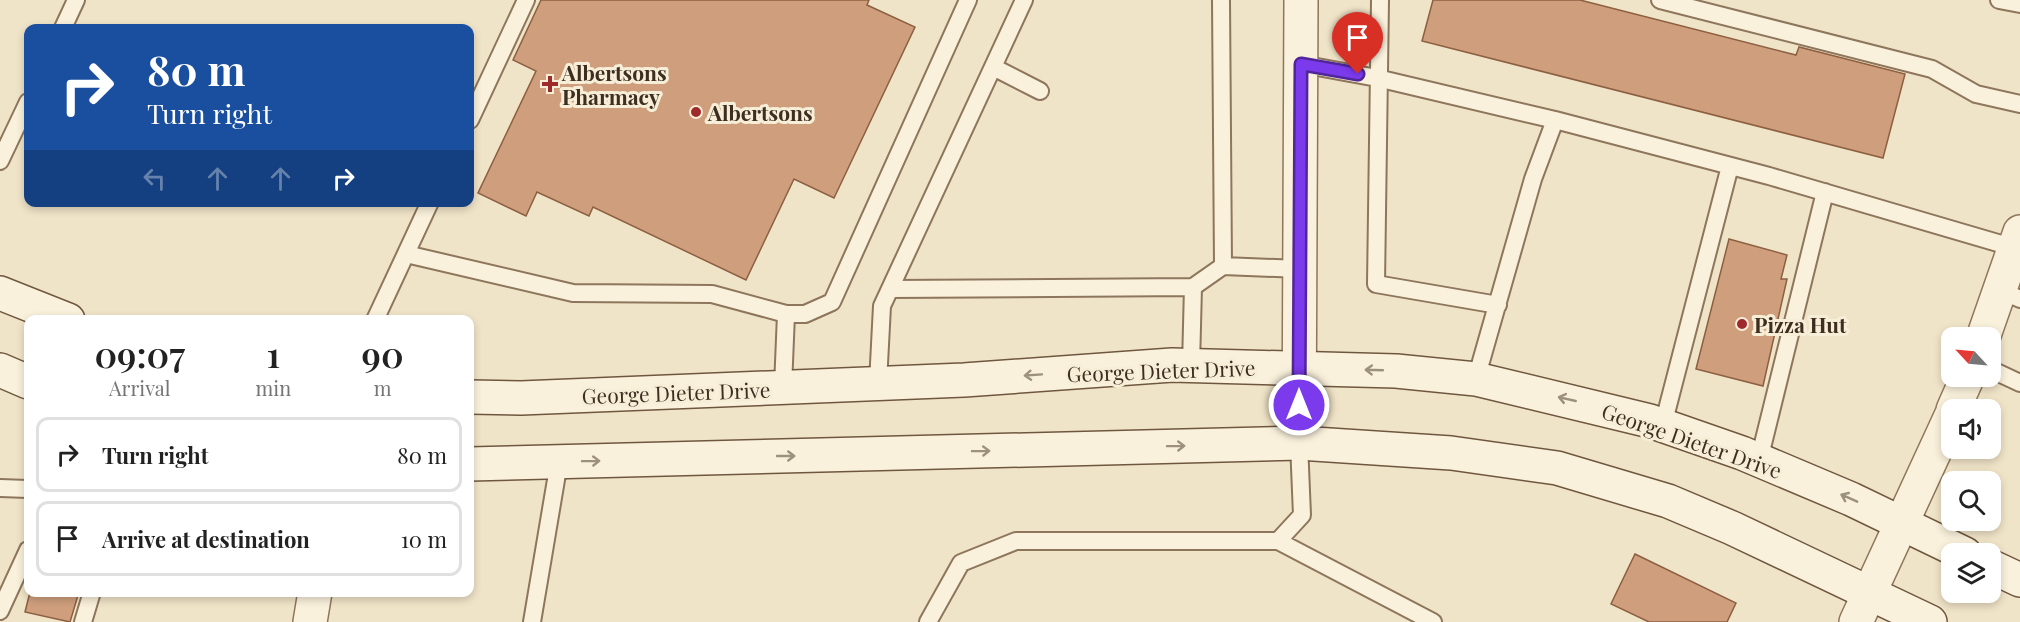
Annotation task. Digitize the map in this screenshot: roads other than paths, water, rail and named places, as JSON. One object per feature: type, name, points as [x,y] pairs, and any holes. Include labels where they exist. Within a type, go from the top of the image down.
[{"type":"main road","points":[[1299,443],[1301,0]]},
{"type":"main road","points":[[1990,327],[2010,295],[2017,240]]},
{"type":"main road","points":[[0,293],[55,315]]},
{"type":"main road","name":"George Dieter Drive","points":[[474,398],[878,383],[1191,365],[1396,371],[1476,380],[1570,400],[1663,425],[1759,460],[1942,543]]},
{"type":"main road","points":[[0,370],[24,380]]},
{"type":"main road","points":[[1856,622],[1941,438]]},
{"type":"main road","points":[[474,464],[1299,443],[1451,453],[1557,468],[1668,501],[1930,622]]},
{"type":"main road","points":[[2001,571],[2020,580]]},
{"type":"main road","points":[[310,622],[314,597]]},
{"type":"lane","points":[[65,24],[76,0]]},
{"type":"lane","points":[[474,111],[526,0]]},
{"type":"lane","points":[[406,254],[573,293],[712,294],[786,314],[805,314],[832,302],[968,0]]},
{"type":"lane","points":[[878,383],[882,306],[1024,0]]},
{"type":"lane","points":[[1221,0],[1223,266]]},
{"type":"lane","points":[[1380,0],[1377,78],[1376,285],[1498,305]]},
{"type":"lane","points":[[1660,0],[1932,69],[1976,94],[2020,104]]},
{"type":"lane","points":[[1999,0],[2020,4]]},
{"type":"lane","points":[[1301,64],[1377,78],[1555,120],[1824,192],[2017,240]]},
{"type":"lane","points":[[993,67],[1040,91]]},
{"type":"lane","points":[[0,161],[24,110]]},
{"type":"lane","points":[[1476,380],[1533,179],[1555,120]]},
{"type":"lane","points":[[1663,425],[1730,166]]},
{"type":"lane","points":[[1759,460],[1824,192]]},
{"type":"lane","points":[[377,315],[428,207]]},
{"type":"lane","points":[[890,289],[1193,287],[1223,266],[1300,269]]},
{"type":"lane","points":[[1191,365],[1193,287]]},
{"type":"lane","points":[[783,387],[786,314]]},
{"type":"lane","points":[[2001,374],[2020,383]]},
{"type":"lane","points":[[1278,542],[1302,515],[1299,443]]},
{"type":"lane","points":[[531,622],[559,462]]},
{"type":"lane","points":[[0,488],[24,489]]},
{"type":"lane","points":[[928,622],[961,563],[1016,541],[1278,542],[1433,622]]},
{"type":"lane","points":[[0,610],[24,559]]},
{"type":"lane","points":[[83,622],[90,597]]},
{"type":"place","name":"Albertsons Pharmacy","points":[[550,84]]},
{"type":"place","name":"Albertsons","points":[[696,112]]},
{"type":"place","name":"Pizza Hut","points":[[1742,324]]}]
